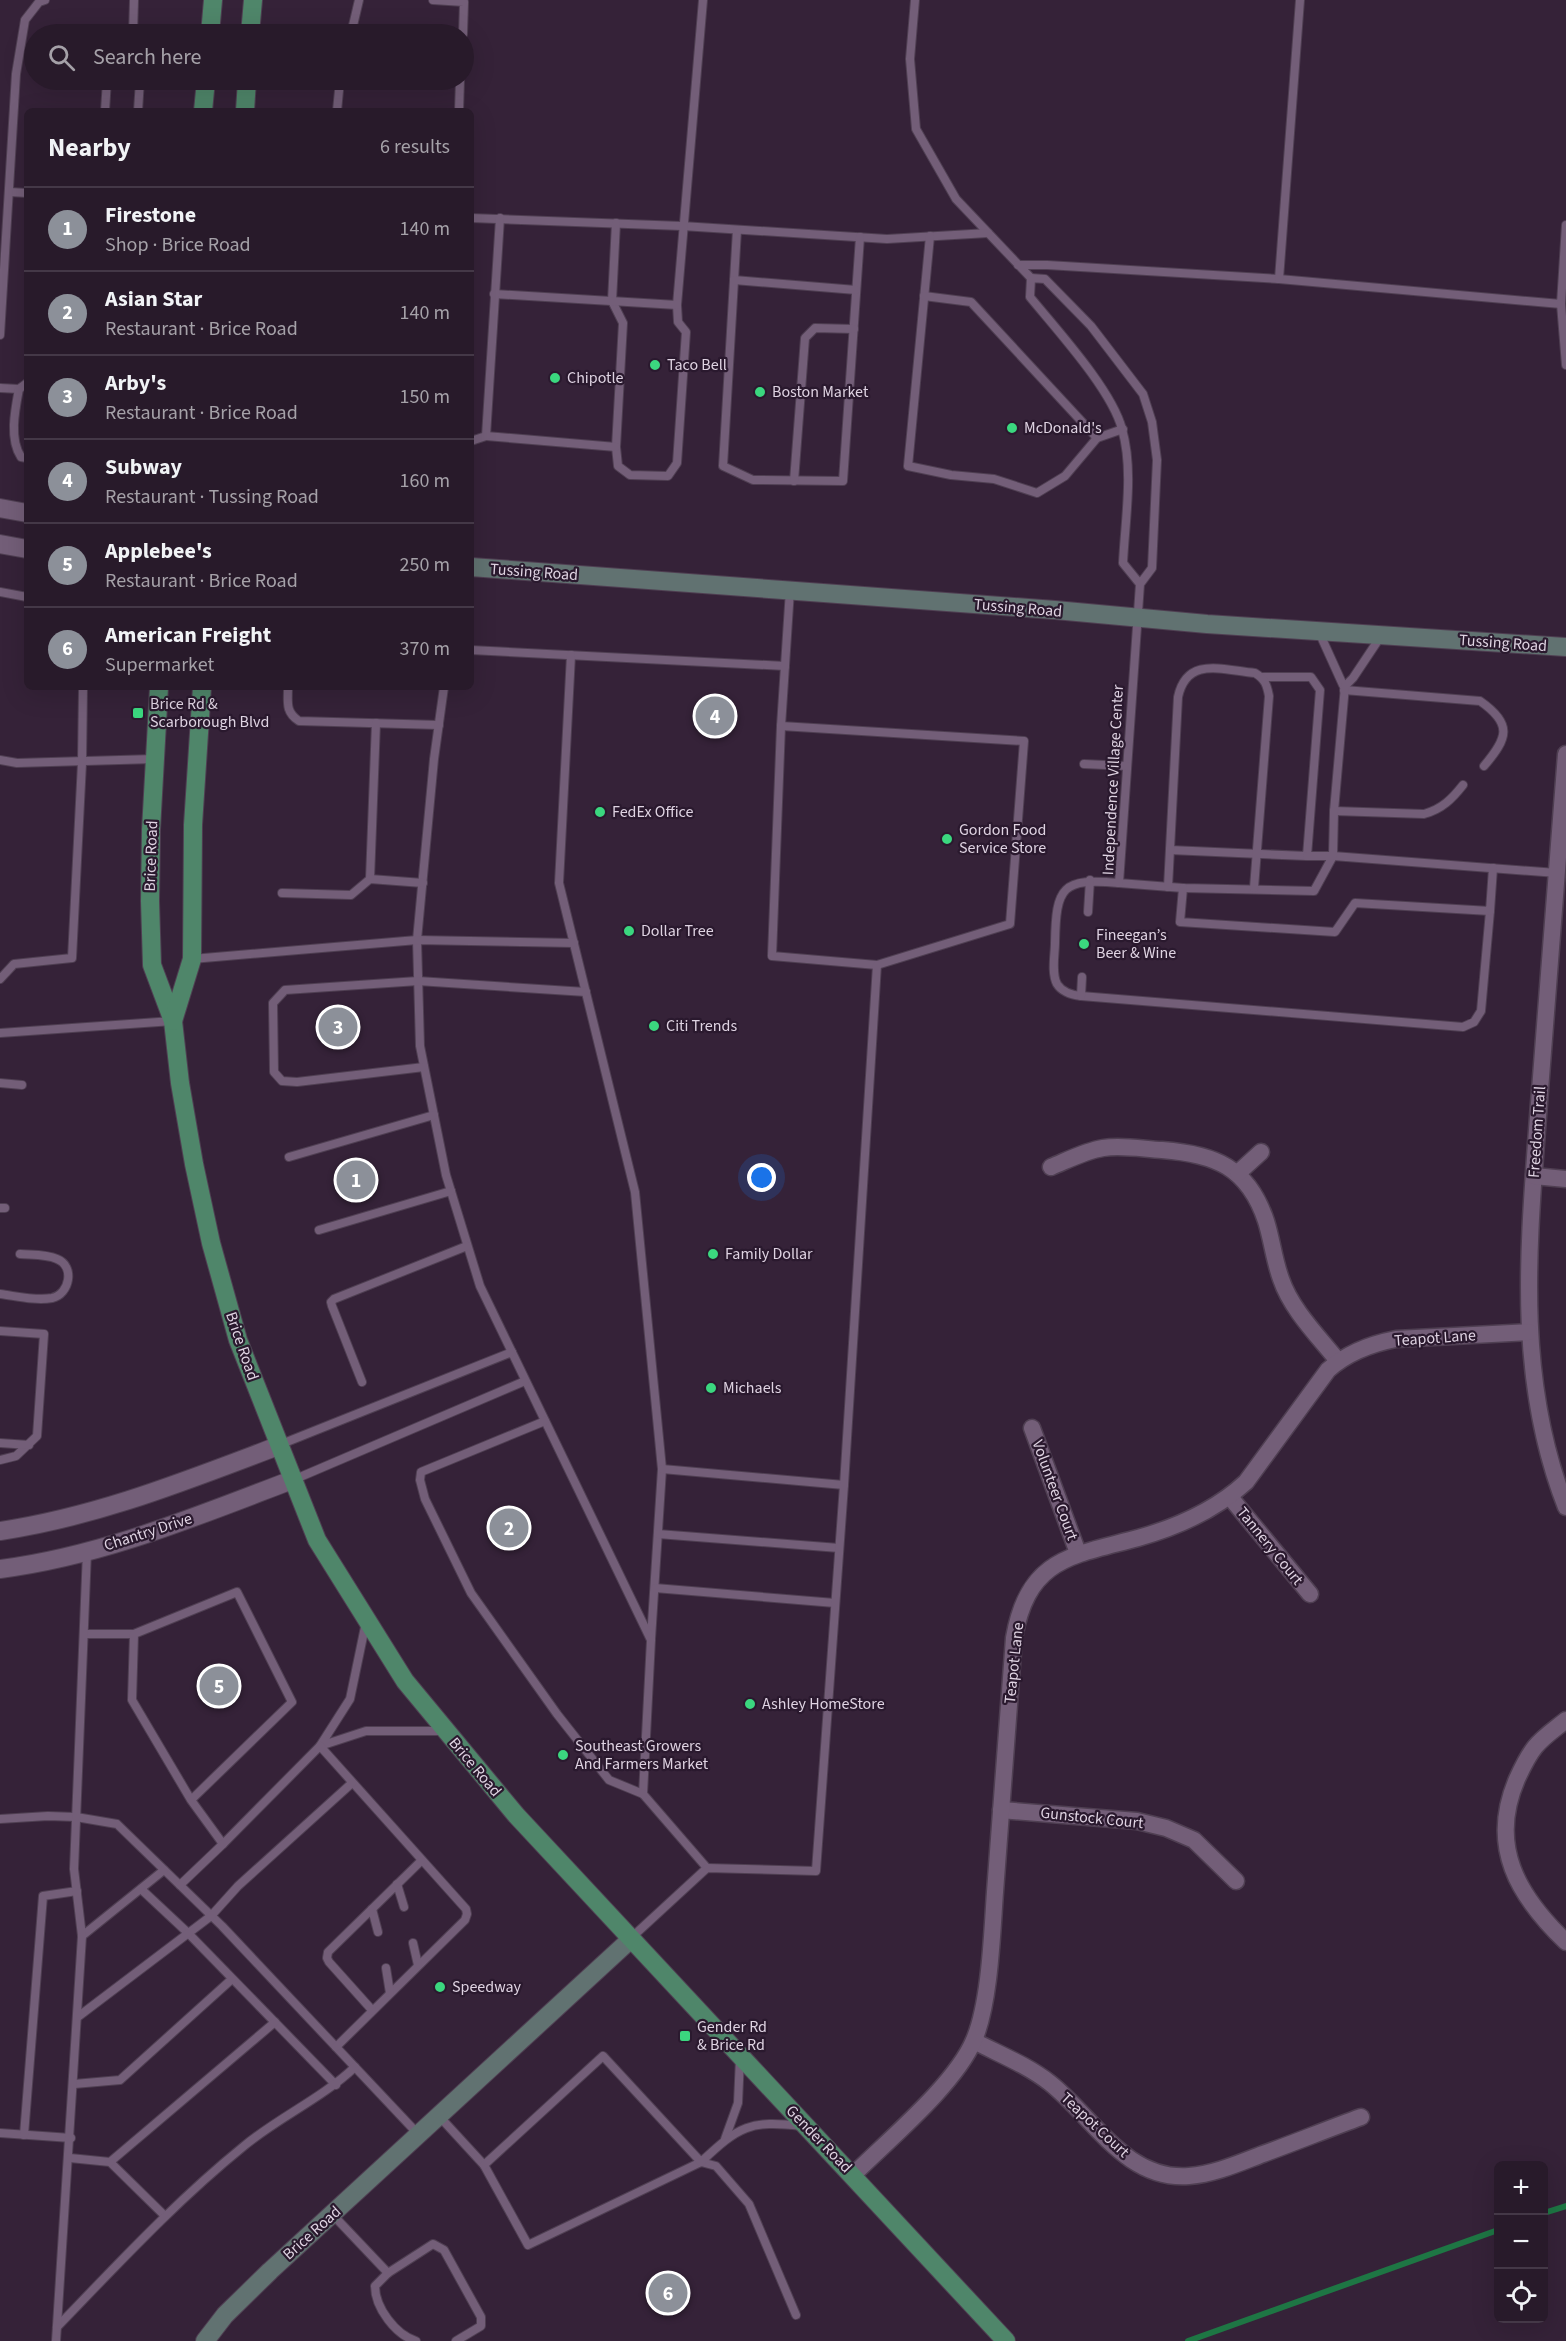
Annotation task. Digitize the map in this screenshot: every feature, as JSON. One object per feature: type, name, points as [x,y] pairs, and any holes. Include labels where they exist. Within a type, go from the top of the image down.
[{"type":"main road","points":[[211,24],[213,0]]},
{"type":"main road","points":[[251,24],[253,0]]},
{"type":"main road","points":[[203,108],[205,90]]},
{"type":"main road","points":[[244,108],[246,90]]},
{"type":"main road","name":"Tussing Road","points":[[474,567],[1138,618],[1566,647]]},
{"type":"main road","name":"Brice Road","points":[[159,690],[154,759],[150,901],[152,965],[173,1022],[184,1106],[211,1243],[238,1340],[278,1446],[317,1540],[405,1681],[516,1815],[631,1939],[270,2271],[225,2315],[205,2341]]},
{"type":"main road","name":"Brice Road","points":[[173,1022],[192,959],[193,825],[202,690]]},
{"type":"main road","name":"Gender Road","points":[[631,1939],[1006,2341]]},
{"type":"street","points":[[0,508],[24,512]]},
{"type":"street","points":[[0,544],[24,548]]},
{"type":"street","name":"Freedom Trail","points":[[1566,754],[1563,832],[1557,873],[1528,1284],[1529,1332],[1538,1412],[1555,1479],[1566,1507]]},
{"type":"street","points":[[1052,1167],[1088,1152],[1106,1148],[1204,1155],[1222,1162],[1238,1173],[1260,1204],[1281,1280],[1297,1309],[1338,1361]]},
{"type":"street","points":[[1238,1173],[1261,1152]]},
{"type":"street","points":[[1534,1176],[1566,1179]]},
{"type":"street","name":"Teapot Lane","points":[[853,2175],[932,2097],[955,2071],[974,2041],[980,2020],[991,1948],[1014,1638],[1018,1617],[1025,1599],[1045,1573],[1078,1553],[1139,1538],[1174,1526],[1230,1497],[1246,1482],[1314,1388],[1338,1361],[1374,1343],[1396,1339],[1529,1332]]},
{"type":"street","name":"Volunteer Court","points":[[1032,1428],[1078,1553]]},
{"type":"street","points":[[0,1531],[73,1517],[137,1498],[278,1446]]},
{"type":"street","name":"Chantry Drive","points":[[0,1569],[54,1561],[163,1529],[292,1480]]},
{"type":"street","name":"Tannery Court","points":[[1230,1497],[1310,1594]]},
{"type":"street","points":[[1566,1720],[1536,1746],[1525,1761],[1511,1793],[1505,1828],[1508,1855],[1517,1881],[1535,1909],[1566,1942]]},
{"type":"street","name":"Gunstock Court","points":[[1001,1810],[1137,1821],[1166,1828],[1194,1840],[1236,1881]]},
{"type":"street","name":"Teapot Court","points":[[974,2041],[1026,2067],[1048,2082],[1070,2100],[1115,2148],[1136,2163],[1163,2175],[1188,2176],[1218,2171],[1361,2117]]},
{"type":"lane","points":[[24,24],[39,2],[45,0]]},
{"type":"lane","points":[[133,24],[134,0]]},
{"type":"lane","points":[[353,24],[359,0]]},
{"type":"lane","points":[[434,0],[464,2],[463,24]]},
{"type":"lane","points":[[616,223],[612,302],[623,323],[616,447],[618,466],[630,475],[668,476],[677,464],[686,332],[678,322],[676,305],[703,0]]},
{"type":"lane","points":[[915,0],[910,59],[916,129],[956,199],[1031,278],[1045,279],[1083,318],[1143,394],[1152,422],[1157,460],[1152,568],[1140,584],[1123,563],[1128,467],[1122,429],[1113,405],[1070,346],[1030,297],[1031,278]]},
{"type":"lane","points":[[1280,279],[1300,0]]},
{"type":"lane","points":[[0,335],[16,74],[24,26]]},
{"type":"lane","points":[[105,108],[106,90]]},
{"type":"lane","points":[[138,108],[139,90]]},
{"type":"lane","points":[[337,108],[339,90]]},
{"type":"lane","points":[[459,108],[460,90]]},
{"type":"lane","points":[[10,192],[24,193]]},
{"type":"lane","points":[[474,218],[682,226],[887,239],[988,233]]},
{"type":"lane","points":[[486,436],[500,218]]},
{"type":"lane","points":[[1566,225],[1561,304],[1566,364]]},
{"type":"lane","points":[[737,230],[723,466],[753,480],[843,481],[860,237]]},
{"type":"lane","points":[[930,236],[908,466],[951,475],[994,479],[1037,493],[1065,476],[1097,438],[1122,429]]},
{"type":"lane","points":[[1018,265],[1280,279],[1561,304]]},
{"type":"lane","points":[[734,280],[856,290]]},
{"type":"lane","points":[[494,294],[676,305]]},
{"type":"lane","points":[[924,297],[971,302],[1097,438]]},
{"type":"lane","points":[[794,481],[805,338],[815,328],[854,329]]},
{"type":"lane","points":[[0,388],[19,389],[24,385]]},
{"type":"lane","points":[[19,389],[16,406],[16,449],[21,458],[24,458]]},
{"type":"lane","points":[[474,440],[486,436],[616,447]]},
{"type":"lane","name":"Independence Village Center","points":[[1140,584],[1119,883],[1183,888],[1314,891],[1333,856]]},
{"type":"lane","points":[[781,726],[1024,741],[1010,924],[877,965],[772,956],[781,726],[789,590]]},
{"type":"lane","points":[[0,592],[24,596]]},
{"type":"lane","points":[[1319,631],[1345,688],[1480,701],[1493,710],[1502,723],[1504,735],[1500,748],[1484,766]]},
{"type":"lane","points":[[1333,856],[1334,811],[1345,688],[1382,635]]},
{"type":"lane","points":[[474,650],[785,666]]},
{"type":"lane","points":[[571,655],[559,883],[635,1192],[662,1469],[643,1794]]},
{"type":"lane","points":[[1168,887],[1179,697],[1181,684],[1194,671],[1204,669],[1255,673],[1261,676],[1311,677],[1320,690],[1307,856]]},
{"type":"lane","points":[[1254,888],[1269,696],[1267,684],[1261,676]]},
{"type":"lane","points":[[0,979],[14,964],[72,958],[82,763],[83,690]]},
{"type":"lane","points":[[288,690],[287,707],[290,715],[298,721],[439,725]]},
{"type":"lane","points":[[444,690],[417,940],[420,1046],[434,1115],[451,1191],[480,1286],[651,1640]]},
{"type":"lane","points":[[370,879],[376,723]]},
{"type":"lane","points":[[0,760],[17,763],[82,763],[154,759]]},
{"type":"lane","points":[[1084,764],[1127,765]]},
{"type":"lane","points":[[1334,811],[1424,814],[1438,810],[1463,785]]},
{"type":"lane","points":[[1170,850],[1333,856],[1557,873]]},
{"type":"lane","points":[[1119,883],[1090,880],[1078,883],[1059,897],[1056,913],[1054,971],[1056,983],[1064,991],[1081,996],[1463,1027],[1474,1022],[1481,1011],[1493,868]]},
{"type":"lane","points":[[282,893],[351,895],[370,879],[423,883]]},
{"type":"lane","points":[[1088,912],[1090,880]]},
{"type":"lane","points":[[1183,888],[1180,922],[1335,933],[1355,903],[1490,911]]},
{"type":"lane","points":[[192,959],[417,940],[574,943]]},
{"type":"lane","points":[[631,1939],[707,1868],[816,1870],[844,1485],[877,965]]},
{"type":"lane","points":[[1081,996],[1082,977]]},
{"type":"lane","points":[[424,1067],[297,1082],[282,1081],[274,1072],[273,1003],[285,990],[418,981],[586,992]]},
{"type":"lane","points":[[0,1033],[173,1022]]},
{"type":"lane","points":[[0,1083],[21,1084]]},
{"type":"lane","points":[[289,1156],[434,1115]]},
{"type":"lane","points":[[319,1230],[451,1191]]},
{"type":"lane","points":[[362,1382],[331,1302],[468,1246]]},
{"type":"lane","points":[[0,1294],[55,1298],[66,1287],[69,1271],[59,1259],[20,1254]]},
{"type":"lane","points":[[0,1331],[44,1334],[37,1436],[16,1456],[0,1460]]},
{"type":"lane","points":[[278,1446],[512,1352]]},
{"type":"lane","points":[[292,1480],[525,1381]]},
{"type":"lane","points":[[545,1421],[422,1472],[420,1480],[424,1499],[471,1593],[557,1714],[609,1780],[643,1794],[707,1868]]},
{"type":"lane","points":[[0,1443],[29,1445]]},
{"type":"lane","points":[[662,1469],[844,1485]]},
{"type":"lane","points":[[658,1534],[839,1548]]},
{"type":"lane","points":[[56,2341],[79,2016],[82,1936],[74,1869],[87,1552]]},
{"type":"lane","points":[[655,1588],[835,1603]]},
{"type":"lane","points":[[85,1634],[134,1634],[237,1592],[292,1702],[191,1800]]},
{"type":"lane","points":[[180,1885],[320,1746],[350,1699],[367,1622]]},
{"type":"lane","points":[[134,1634],[132,1700],[191,1800],[223,1844]]},
{"type":"lane","points":[[320,1746],[366,1731],[445,1731]]},
{"type":"lane","points":[[320,1746],[466,1909],[468,1914],[465,1920],[336,2047]]},
{"type":"lane","points":[[79,2016],[211,1916],[238,1887],[352,1783]]},
{"type":"lane","points":[[0,1819],[76,1817],[117,1824],[211,1916],[418,2134]]},
{"type":"lane","points":[[372,2010],[327,1958],[328,1952],[421,1861]]},
{"type":"lane","points":[[82,1936],[164,1870]]},
{"type":"lane","points":[[397,1884],[404,1907]]},
{"type":"lane","points":[[141,1889],[188,1933],[336,2085]]},
{"type":"lane","points":[[24,2135],[43,1896],[77,1892]]},
{"type":"lane","points":[[372,1909],[378,1932]]},
{"type":"lane","points":[[413,1943],[418,1965]]},
{"type":"lane","points":[[386,1968],[390,1993]]},
{"type":"lane","points":[[74,2084],[120,2080],[232,1979]]},
{"type":"lane","points":[[110,2162],[274,2022]]},
{"type":"lane","points":[[484,2165],[603,2056],[701,2162],[716,2166],[749,2204],[796,2315]]},
{"type":"lane","points":[[725,2139],[738,2103],[740,2056]]},
{"type":"lane","points":[[57,2327],[165,2216],[245,2145],[336,2085],[355,2067]]},
{"type":"lane","points":[[438,2116],[484,2165],[528,2245],[701,2162],[725,2139],[746,2128],[767,2122],[808,2127]]},
{"type":"lane","points":[[0,2133],[71,2138]]},
{"type":"lane","points":[[70,2158],[110,2162],[165,2216]]},
{"type":"lane","points":[[333,2215],[388,2273]]},
{"type":"lane","points":[[416,2341],[404,2337],[375,2297],[375,2286],[388,2273],[434,2244],[444,2250],[481,2317],[481,2326],[456,2341]]},
{"type":"waterway","points":[[1548,2212],[1566,2206]]},
{"type":"waterway","points":[[1188,2341],[1494,2231]]},
{"type":"place","name":"Taco Bell","points":[[655,365]]},
{"type":"place","name":"Chipotle","points":[[555,378]]},
{"type":"place","name":"Boston Market","points":[[760,392]]},
{"type":"place","name":"McDonald's","points":[[1012,428]]},
{"type":"place","name":"Brice Rd & Scarborough Blvd","points":[[138,713]]},
{"type":"place","name":"Subway","points":[[715,716]]},
{"type":"place","name":"FedEx Office","points":[[600,812]]},
{"type":"place","name":"Gordon Food Service Store","points":[[947,839]]},
{"type":"place","name":"Dollar Tree","points":[[629,931]]},
{"type":"place","name":"Fineegan’s Beer & Wine","points":[[1084,944]]},
{"type":"place","name":"Citi Trends","points":[[654,1026]]},
{"type":"place","name":"Arby's","points":[[338,1027]]},
{"type":"place","name":"Firestone","points":[[356,1180]]},
{"type":"place","name":"Family Dollar","points":[[713,1254]]},
{"type":"place","name":"Michaels","points":[[711,1388]]},
{"type":"place","name":"Asian Star","points":[[509,1528]]},
{"type":"place","name":"Applebee's","points":[[219,1686]]},
{"type":"place","name":"Ashley HomeStore","points":[[750,1704]]},
{"type":"place","name":"Southeast Growers And Farmers Market","points":[[563,1755]]},
{"type":"place","name":"Speedway","points":[[440,1987]]},
{"type":"place","name":"Gender Rd & Brice Rd","points":[[685,2036]]},
{"type":"place","name":"American Freight","points":[[668,2293]]}]
